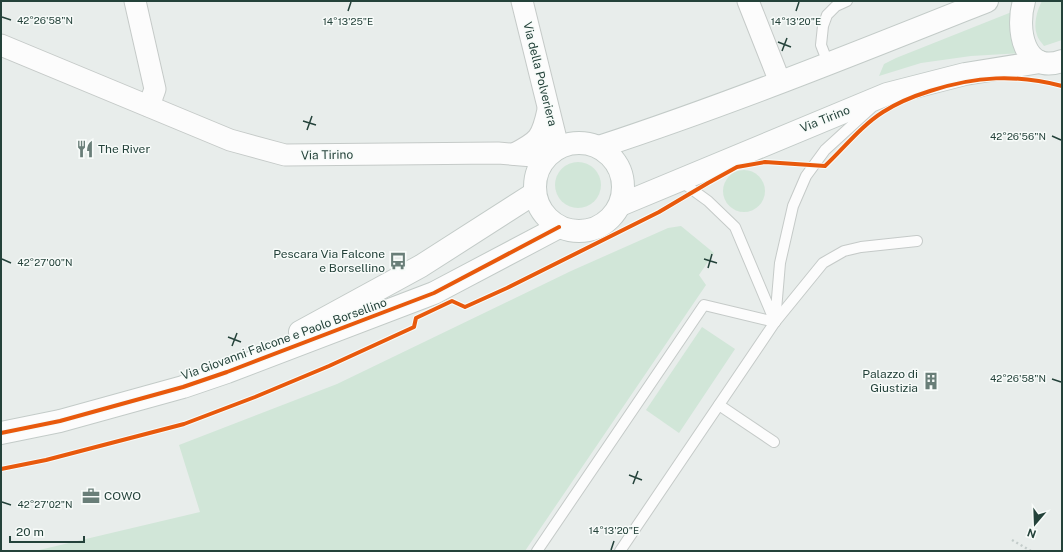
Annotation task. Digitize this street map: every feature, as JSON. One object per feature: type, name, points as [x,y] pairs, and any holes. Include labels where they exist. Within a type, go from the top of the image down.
[{"type":"street","points":[[135,1],[155,89],[149,106]]},
{"type":"street","name":"Via della Polveriera","points":[[522,1],[548,107],[551,152]]},
{"type":"street","points":[[748,1],[780,82]]},
{"type":"street","points":[[599,147],[780,82],[987,1]]},
{"type":"street","points":[[1024,1],[1021,14],[1022,31],[1028,53],[1055,62]]},
{"type":"street","name":"Via Tirino","points":[[1,45],[230,140],[285,155],[498,152],[514,154],[551,152]]},
{"type":"street","name":"Via Tirino","points":[[620,205],[886,95],[965,74],[1055,62]]},
{"type":"street","points":[[514,154],[530,146],[538,139],[543,131],[548,107]]},
{"type":"street","points":[[585,142],[599,147],[614,160],[623,178],[623,192],[620,205],[612,217],[601,225],[588,230],[573,231],[559,227],[548,218],[539,207],[535,194],[535,180],[538,168],[551,152],[571,143],[585,142]]},
{"type":"street","name":"Via Giovanni Falcone e Paolo Borsellino","points":[[227,372],[421,266],[535,194]]},
{"type":"street","name":"Via Giovanni Falcone e Paolo Borsellino","points":[[1,433],[60,421],[183,387],[227,372],[434,293],[559,227]]},
{"type":"lane","points":[[828,63],[821,45],[823,26],[827,15],[836,6],[847,1]]},
{"type":"lane","points":[[775,322],[780,263],[793,206],[806,176],[825,150],[886,95]]},
{"type":"lane","points":[[679,180],[708,202],[735,227],[775,322]]},
{"type":"lane","points":[[620,551],[775,322],[823,263],[844,251],[861,247],[917,241]]},
{"type":"lane","points":[[537,551],[704,305],[775,322]]},
{"type":"lane","points":[[719,406],[774,442]]},
{"type":"path","points":[[1012,540],[1031,551]]},
{"type":"green space","points":[[1042,1],[1062,1],[1062,40],[1044,46],[1039,39],[1035,27],[1037,13]]},
{"type":"green space","points":[[1019,9],[1022,53],[971,56],[921,63],[879,76],[884,64],[896,58]]},
{"type":"green space","points":[[574,162],[582,162],[591,166],[597,172],[601,185],[597,198],[591,204],[582,208],[574,208],[565,204],[559,198],[555,189],[555,181],[559,172],[565,166]]},
{"type":"green space","points":[[740,170],[748,170],[756,173],[762,179],[765,191],[762,203],[756,209],[748,212],[740,212],[732,209],[726,203],[723,195],[723,187],[726,179],[732,173]]},
{"type":"green space","points":[[681,226],[714,253],[699,275],[706,285],[525,551],[35,551],[200,512],[179,445],[337,384],[571,271],[668,228]]},
{"type":"green space","points":[[702,327],[735,349],[679,433],[646,410]]},
{"type":"cycle path","points":[[1,469],[46,460],[184,424],[255,397],[329,366],[414,327],[416,318],[452,301],[465,307],[507,288],[659,212],[737,167],[765,162],[825,166],[860,130],[875,118],[894,106],[918,95],[964,82],[996,78],[1012,78],[1045,82],[1062,86]]},
{"type":"cycle path","points":[[1,433],[60,421],[183,387],[227,372],[434,293],[559,227]]},
{"type":"place","name":"The River","points":[[85,149]]},
{"type":"place","name":"Pescara Via Falcone e Borsellino","points":[[398,261]]},
{"type":"place","name":"Palazzo di Giustizia","points":[[931,381]]},
{"type":"place","name":"COWO","points":[[91,496]]}]
